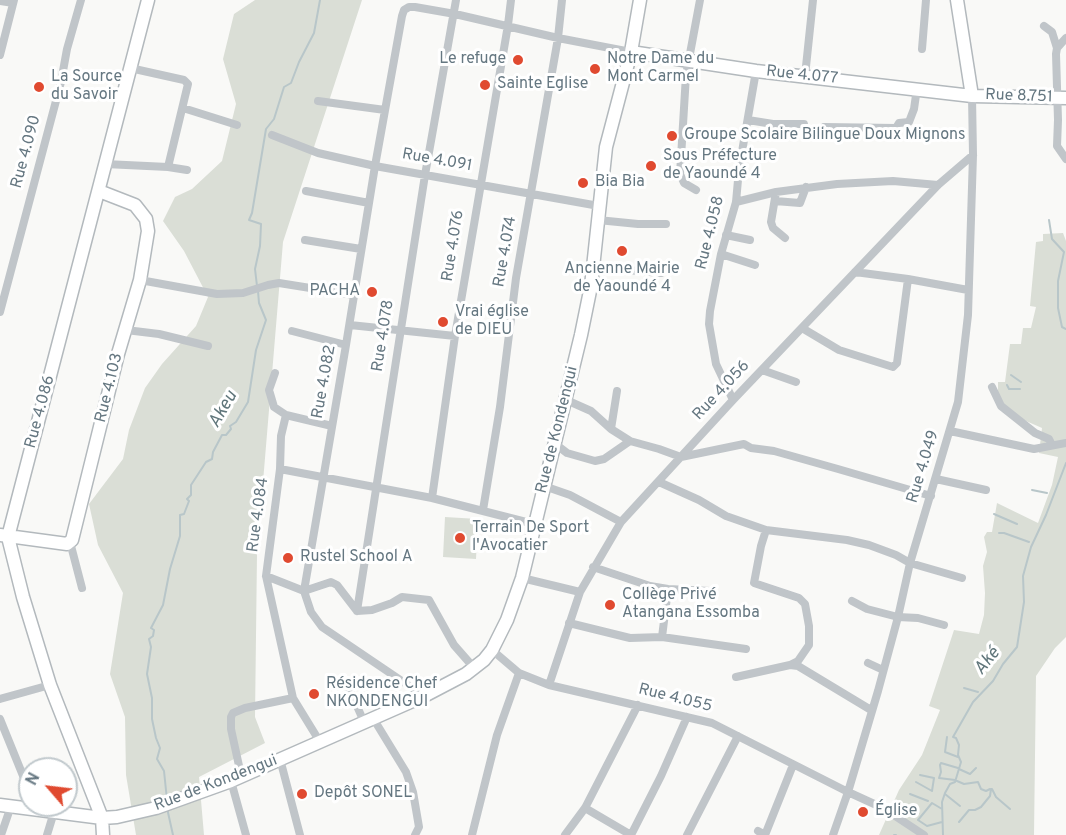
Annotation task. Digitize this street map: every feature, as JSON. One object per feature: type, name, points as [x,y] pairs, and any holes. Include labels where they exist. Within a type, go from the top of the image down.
[{"type":"main road","name":"Rue 4.086","points":[[103,835],[102,818],[50,685],[4,536],[99,191],[148,0]]},
{"type":"main road","name":"Rue de Kondengui","points":[[78,815],[117,817],[156,808],[236,778],[423,696],[475,669],[492,650],[507,620],[522,578],[581,334],[593,267],[606,147],[631,52],[640,0]]},
{"type":"main road","points":[[957,0],[972,96]]},
{"type":"main road","name":"Rue 4.077","points":[[631,52],[756,70],[972,96]]},
{"type":"main road","name":"Rue 8.751","points":[[972,96],[1062,98]]},
{"type":"main road","name":"Rue 4.103","points":[[70,542],[140,280],[148,231],[146,219],[135,205],[99,191]]},
{"type":"main road","points":[[4,536],[70,542]]},
{"type":"street","name":"Rue 4.090","points":[[0,312],[81,0]]},
{"type":"street","name":"Rue 4.078","points":[[357,610],[425,175],[456,0]]},
{"type":"street","name":"Rue 4.076","points":[[432,498],[455,336],[511,0]]},
{"type":"street","name":"Rue 4.074","points":[[483,510],[500,408],[516,278],[558,38],[562,0]]},
{"type":"street","points":[[696,190],[684,183],[680,174],[686,75],[700,0]]},
{"type":"street","points":[[804,76],[813,0]]},
{"type":"street","points":[[922,49],[926,0]]},
{"type":"street","points":[[0,1],[14,2],[0,55]]},
{"type":"street","name":"Rue 4.082","points":[[304,591],[402,16],[404,10],[415,7],[455,14]]},
{"type":"street","points":[[455,14],[631,52]]},
{"type":"street","points":[[1044,26],[1052,32],[1057,48],[1062,98],[1057,148],[1066,159]]},
{"type":"street","points":[[1057,48],[1066,38]]},
{"type":"street","points":[[130,68],[186,82],[188,88],[168,167]]},
{"type":"street","name":"Rue 4.058","points":[[733,400],[716,364],[710,324],[712,294],[735,202],[756,70]]},
{"type":"street","points":[[748,120],[773,124],[804,124],[805,131],[819,133],[824,127],[896,128],[899,123],[909,122],[914,109],[917,88]]},
{"type":"street","name":"Rue 4.049","points":[[833,835],[884,670],[910,563],[961,387],[968,315],[973,155],[972,96]]},
{"type":"street","points":[[318,101],[385,110]]},
{"type":"street","points":[[183,108],[237,125]]},
{"type":"street","name":"Rue 4.091","points":[[272,135],[318,153],[375,166],[599,206]]},
{"type":"street","name":"Rue 4.056","points":[[549,685],[580,592],[592,567],[621,522],[733,400],[938,185],[973,155]]},
{"type":"street","points":[[105,164],[187,170]]},
{"type":"street","points":[[735,202],[776,196],[806,187],[893,181],[938,185]]},
{"type":"street","points":[[776,196],[800,203],[806,187]]},
{"type":"street","points":[[306,190],[369,203]]},
{"type":"street","points":[[776,196],[771,222],[773,228],[785,238]]},
{"type":"street","points":[[598,220],[666,224]]},
{"type":"street","points":[[726,235],[750,240]]},
{"type":"street","points":[[305,240],[362,249]]},
{"type":"street","points":[[721,254],[754,265]]},
{"type":"street","points":[[593,267],[661,273]]},
{"type":"street","points":[[855,272],[908,279],[968,291]]},
{"type":"street","points":[[802,328],[839,350],[893,367],[897,363],[908,279]]},
{"type":"street","points":[[140,280],[217,294],[243,293],[279,283],[354,295]]},
{"type":"street","points":[[350,324],[455,336]]},
{"type":"street","points":[[126,330],[159,334],[208,346]]},
{"type":"street","points":[[292,331],[346,345]]},
{"type":"street","points":[[762,370],[796,382]]},
{"type":"street","points":[[274,373],[269,390],[270,400],[274,407],[286,415],[332,426]]},
{"type":"street","points":[[992,387],[1001,406],[1035,433],[1049,439],[1052,445]]},
{"type":"street","points":[[611,429],[617,391]]},
{"type":"street","points":[[564,399],[591,411],[611,429],[630,441],[659,448],[681,457],[744,444],[931,496]]},
{"type":"street","points":[[280,469],[281,436],[286,415]]},
{"type":"street","points":[[950,431],[1034,449],[1066,443]]},
{"type":"street","points":[[554,442],[567,453],[595,461],[604,459],[630,441]]},
{"type":"street","name":"Rue 4.084","points":[[320,742],[293,698],[266,576],[280,469],[432,498],[534,524]]},
{"type":"street","points":[[936,479],[986,490]]},
{"type":"street","points":[[659,482],[699,500],[726,516],[766,530],[869,545],[910,563],[962,578]]},
{"type":"street","points":[[544,486],[570,495],[621,522]]},
{"type":"street","points":[[736,677],[790,665],[798,661],[809,645],[809,626],[804,604],[799,598],[754,583],[766,530]]},
{"type":"street","points":[[70,542],[82,588]]},
{"type":"street","points":[[592,567],[624,579],[668,589],[710,591]]},
{"type":"street","points":[[266,576],[304,591],[331,582],[338,585],[357,610],[372,610],[402,597],[429,600],[454,645],[475,669]]},
{"type":"street","points":[[522,578],[580,592]]},
{"type":"street","points":[[662,637],[668,589]]},
{"type":"street","points":[[304,591],[311,612],[322,627],[423,696]]},
{"type":"street","points":[[852,602],[867,609],[898,617],[918,618],[944,625]]},
{"type":"street","points":[[569,623],[630,638],[662,637],[746,649]]},
{"type":"street","name":"Rue 4.055","points":[[492,650],[519,673],[549,685],[712,723],[883,808],[924,835]]},
{"type":"street","points":[[868,663],[884,670]]},
{"type":"street","points":[[790,665],[798,666],[872,710]]},
{"type":"street","points":[[472,835],[496,735],[519,673]]},
{"type":"street","points":[[0,699],[50,685]]},
{"type":"street","points":[[349,688],[368,720],[406,772],[413,792],[418,827],[415,835]]},
{"type":"street","points":[[246,835],[236,778],[231,717],[233,713],[245,708],[293,698]]},
{"type":"street","points":[[565,835],[585,808],[638,705]]},
{"type":"street","points":[[585,808],[631,835],[661,776],[687,717]]},
{"type":"street","points":[[0,719],[18,763]]},
{"type":"street","points":[[687,835],[738,736]]},
{"type":"street","points":[[280,759],[300,835]]},
{"type":"street","points":[[758,831],[765,835],[793,765]]},
{"type":"street","points":[[1,835],[6,806]]},
{"type":"street","points":[[47,835],[52,817]]},
{"type":"shaded area","points":[[255,0],[362,0],[283,242],[257,554],[255,717],[265,743],[199,777],[204,835],[136,835],[126,775],[125,717],[110,674],[123,593],[98,545],[89,504],[123,459],[129,430],[145,388],[162,364],[196,326],[208,297],[184,251],[163,221],[175,197],[192,189],[222,161],[236,104],[223,59],[234,14]]},
{"type":"shaded area","points":[[1063,233],[1066,241],[1066,637],[1055,648],[1036,676],[1034,835],[879,835],[899,790],[922,755],[940,710],[929,706],[954,630],[979,634],[984,615],[983,566],[987,552],[984,537],[987,532],[992,532],[997,503],[1038,523],[1052,485],[1058,457],[1039,453],[1042,428],[1001,410],[998,405],[998,382],[1005,382],[1010,344],[1021,344],[1023,328],[1031,328],[1036,307],[1030,306],[1036,242],[1043,241],[1043,234]]},
{"type":"shaded area","name":"Terrain De Sport l'Avocatier","points":[[445,517],[478,519],[476,559],[443,557]]},
{"type":"waterway","name":"Akeu","points":[[257,286],[255,269],[260,246],[261,224],[249,220],[266,129],[274,119],[284,87],[291,83],[314,33],[320,0]]},
{"type":"waterway","name":"Aké","points":[[1049,220],[1052,239],[1064,252],[1058,281],[1058,308],[1062,327],[1066,329]]},
{"type":"waterway","name":"Akeu","points":[[167,800],[164,771],[157,759],[160,748],[152,719],[152,698],[147,674],[151,647],[149,639],[153,636],[154,630],[151,628],[163,605],[170,569],[180,536],[180,515],[184,514],[189,501],[187,499],[191,495],[191,485],[206,462],[212,459],[222,435],[226,435],[231,429],[230,426],[236,422],[248,402],[256,350],[266,320],[259,303],[258,291]]},
{"type":"waterway","points":[[1011,375],[1021,382]]},
{"type":"waterway","points":[[1007,385],[1009,389],[1020,389]]},
{"type":"waterway","name":"Aké","points":[[943,835],[942,802],[950,784],[955,782],[961,762],[958,755],[959,745],[953,737],[973,702],[993,681],[1017,647],[1024,602],[1023,576],[1031,547],[1066,463]]},
{"type":"waterway","points":[[1032,490],[1047,493]]},
{"type":"waterway","points":[[994,514],[1017,524]]},
{"type":"waterway","points":[[999,533],[1029,542]]},
{"type":"waterway","points":[[964,688],[978,692]]},
{"type":"waterway","points":[[947,737],[945,752],[958,757]]},
{"type":"waterway","points":[[955,780],[939,778],[940,765],[941,763],[958,768]]},
{"type":"waterway","points":[[959,769],[970,774],[976,768]]},
{"type":"waterway","points":[[916,782],[932,791],[934,778],[920,775]]},
{"type":"waterway","points":[[957,781],[964,784],[978,782],[981,789],[986,791],[990,789]]},
{"type":"waterway","points":[[959,822],[969,810],[981,807],[990,796],[991,789]]},
{"type":"waterway","points":[[992,789],[996,797],[1010,809]]},
{"type":"waterway","points":[[910,794],[928,801]]},
{"type":"waterway","points":[[945,794],[960,806]]},
{"type":"waterway","points":[[942,809],[932,803],[918,820],[927,826],[942,822]]},
{"type":"waterway","name":"Akeu","points":[[167,808],[173,835]]},
{"type":"place","name":"Le refuge","points":[[518,60]]},
{"type":"place","name":"Notre Dame du Mont Carmel","points":[[595,69]]},
{"type":"place","name":"Sainte Eglise","points":[[485,85]]},
{"type":"place","name":"La Source du Savoir","points":[[39,87]]},
{"type":"place","name":"Groupe Scolaire Bilingue Doux Mignons","points":[[672,136]]},
{"type":"place","name":"Sous Préfecture de Yaoundé 4","points":[[651,166]]},
{"type":"place","name":"Bia Bia","points":[[583,183]]},
{"type":"place","name":"Ancienne Mairie de Yaoundé 4","points":[[622,251]]},
{"type":"place","name":"PACHA","points":[[372,292]]},
{"type":"place","name":"Vrai église de DIEU","points":[[443,322]]},
{"type":"place","name":"Terrain De Sport l'Avocatier","points":[[460,538]]},
{"type":"place","name":"Rustel School A","points":[[288,558]]},
{"type":"place","name":"Collège Privé Atangana Essomba","points":[[610,605]]},
{"type":"place","name":"Résidence Chef NKONDENGUI","points":[[314,694]]},
{"type":"place","name":"Depôt SONEL","points":[[302,794]]},
{"type":"place","name":"Église","points":[[863,812]]}]
